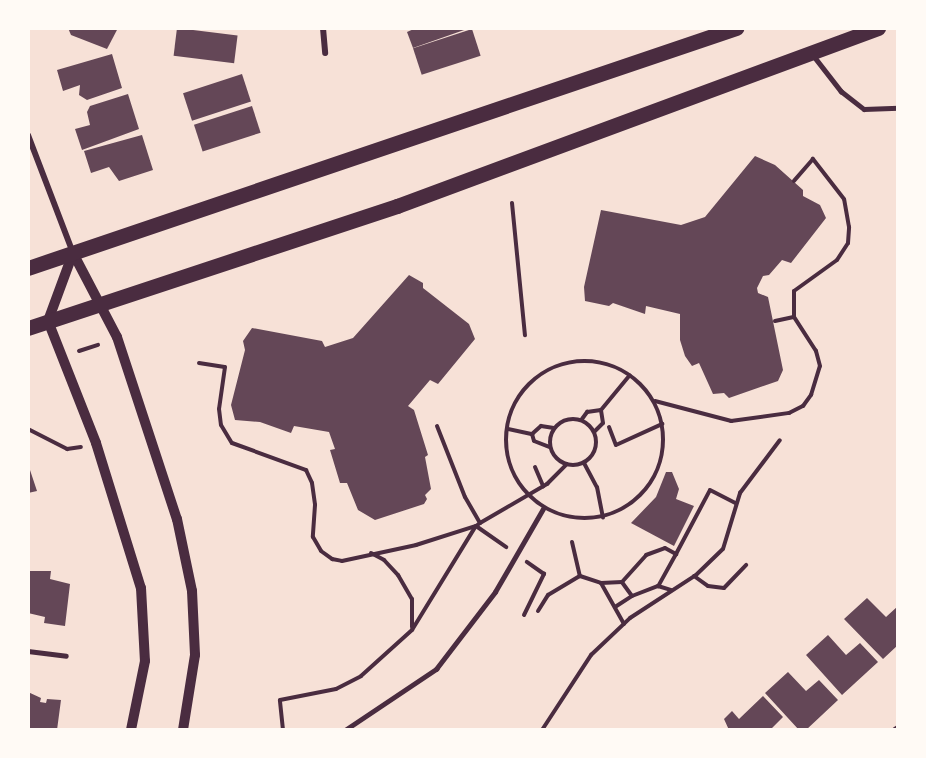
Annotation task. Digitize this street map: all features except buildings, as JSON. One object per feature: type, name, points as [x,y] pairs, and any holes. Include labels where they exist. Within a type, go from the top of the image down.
[{"type":"main road","points":[[28,268],[736,28]]},
{"type":"main road","points":[[28,328],[397,206],[878,28]]},
{"type":"street","points":[[323,28],[325,53]]},
{"type":"street","points":[[28,135],[73,253],[117,337],[177,519],[192,591],[195,655],[183,729]]},
{"type":"street","points":[[73,253],[48,321],[96,443],[141,588],[146,661],[131,729]]},
{"type":"lane","points":[[812,53],[841,91],[864,109],[897,108]]},
{"type":"lane","points":[[597,361],[630,375],[655,400],[665,435],[660,470],[639,499],[603,517],[573,519],[543,509],[516,480],[505,446],[511,411],[531,381],[562,363],[597,361]]},
{"type":"lane","points":[[345,729],[436,669],[495,592],[543,509]]},
{"type":"lane","points":[[28,651],[66,656]]},
{"type":"path","points":[[655,400],[732,421],[789,413],[803,406],[818,381],[820,366],[816,351],[794,316],[795,291],[837,260],[848,243],[849,227],[844,199],[813,159],[794,181]]},
{"type":"path","points":[[512,203],[525,335]]},
{"type":"path","points":[[775,321],[794,316]]},
{"type":"path","points":[[79,351],[98,345]]},
{"type":"path","points":[[200,363],[225,367],[219,409],[221,425],[232,443],[306,471],[312,483],[315,506],[313,537],[321,551],[342,561],[416,544],[476,526],[558,477],[567,464]]},
{"type":"path","points":[[582,419],[587,412],[601,410],[630,375]]},
{"type":"path","points":[[594,432],[603,423],[601,410]]},
{"type":"path","points":[[532,434],[534,441],[550,447],[567,464],[584,463],[597,446],[594,432],[582,419],[566,419],[554,428],[550,447]]},
{"type":"path","points":[[609,427],[616,445],[662,424]]},
{"type":"path","points":[[437,426],[465,497],[480,523]]},
{"type":"path","points":[[532,434],[542,426],[554,428]]},
{"type":"path","points":[[28,429],[67,449],[96,443]]},
{"type":"path","points":[[508,429],[532,434]]},
{"type":"path","points":[[542,729],[591,655],[624,624],[694,576],[723,549],[736,503],[780,440]]},
{"type":"path","points":[[584,463],[597,487],[603,517]]},
{"type":"path","points":[[535,467],[543,486]]},
{"type":"path","points":[[658,586],[710,490],[736,503]]},
{"type":"path","points":[[476,526],[544,574],[524,615]]},
{"type":"path","points":[[283,729],[280,700],[336,689],[361,676],[412,630],[476,526]]},
{"type":"path","points":[[572,542],[580,576]]},
{"type":"path","points":[[538,611],[548,595],[580,576],[601,583],[622,582],[646,555],[665,548],[676,554]]},
{"type":"path","points":[[370,553],[384,560],[398,575],[412,599],[415,613],[412,630]]},
{"type":"path","points":[[694,576],[708,586],[724,588],[746,565]]},
{"type":"path","points":[[622,582],[632,596]]},
{"type":"path","points":[[601,583],[624,624]]},
{"type":"path","points":[[615,607],[632,596],[658,586],[671,590]]}]
